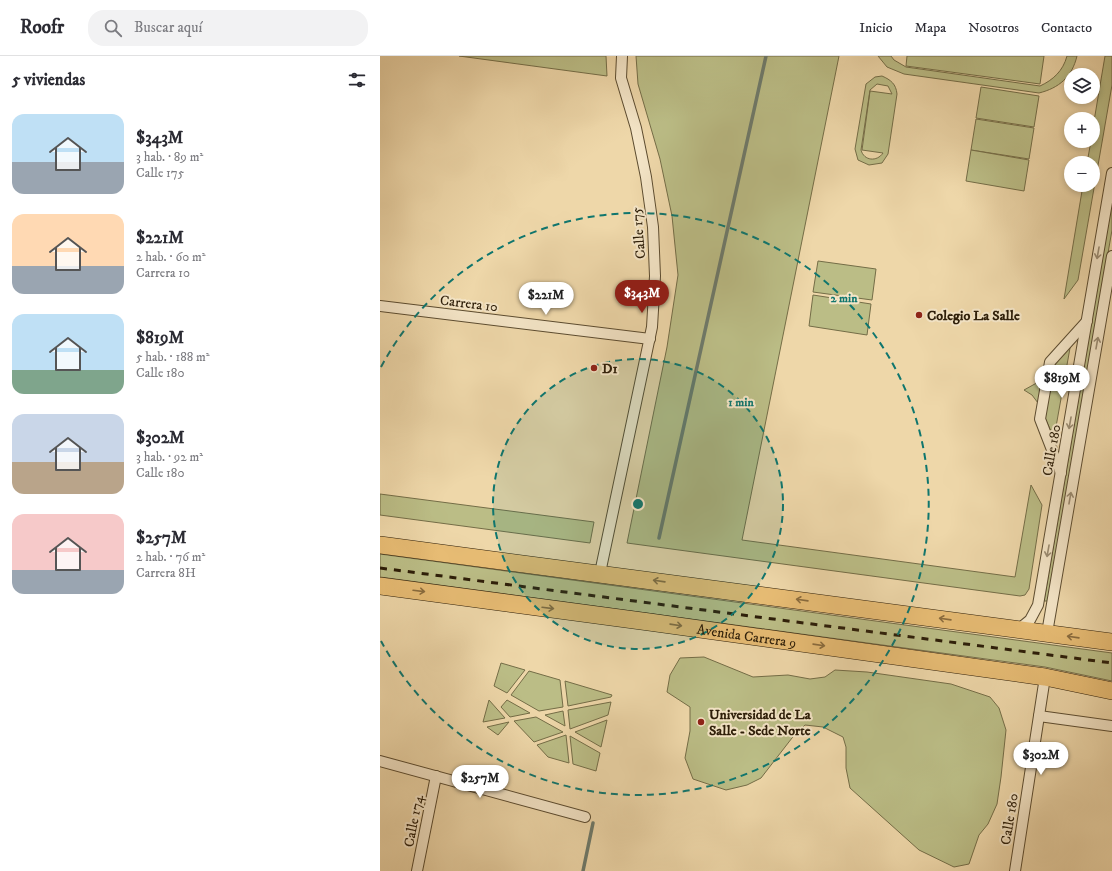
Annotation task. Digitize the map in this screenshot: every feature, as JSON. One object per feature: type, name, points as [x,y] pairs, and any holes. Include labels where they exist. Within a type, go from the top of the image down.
[{"type":"main road","points":[[380,545],[1112,642]]},
{"type":"main road","name":"Avenida Carrera 9","points":[[380,586],[1045,677],[1112,691]]},
{"type":"street","name":"Calle 175","points":[[600,573],[650,339],[655,276],[653,227],[636,128],[621,78],[622,56]]},
{"type":"street","name":"Calle 180","points":[[1019,629],[1030,620],[1038,604],[1112,173]]},
{"type":"street","name":"Calle 180","points":[[1047,633],[1109,288],[1112,256]]},
{"type":"street","name":"Carrera 10","points":[[380,306],[650,339]]},
{"type":"street","points":[[1061,474],[1040,419],[1041,412],[1050,362],[1087,321]]},
{"type":"street","name":"Calle 180","points":[[1015,871],[1045,677]]},
{"type":"street","points":[[1039,716],[1112,726]]},
{"type":"street","points":[[380,761],[585,817]]},
{"type":"street","name":"Calle 174","points":[[418,871],[436,776]]},
{"type":"green space","points":[[459,56],[606,56],[607,76]]},
{"type":"green space","points":[[636,56],[839,56],[742,540],[1015,577],[1031,485],[1042,505],[1029,589],[1025,595],[1020,596],[627,543],[667,347],[678,275],[672,216],[660,159],[638,84]]},
{"type":"green space","points":[[878,56],[891,56],[894,60],[906,67],[1040,86],[1049,81],[1060,71],[1067,56],[1077,56],[1073,68],[1064,68],[1064,80],[1053,88],[1039,93],[904,74],[887,67]]},
{"type":"green space","points":[[907,56],[1044,56],[1040,84],[906,66]]},
{"type":"green space","points":[[1105,56],[1112,56],[1112,85],[1100,156],[1088,156],[1090,148],[1100,148],[1100,112],[1096,112],[1097,104],[1100,104],[1100,86]]},
{"type":"green space","points":[[882,76],[890,81],[896,88],[897,94],[888,154],[882,163],[869,165],[858,160],[855,149],[866,84],[875,77]],"holes":[[[877,84],[888,86],[892,94],[870,91],[862,150],[883,153],[877,158],[871,159],[865,156],[861,150],[870,90]]]},
{"type":"green space","points":[[981,87],[1039,96],[1034,127],[976,118]]},
{"type":"green space","points":[[976,119],[1034,128],[1029,159],[971,150]]},
{"type":"green space","points":[[971,150],[1029,160],[1024,191],[966,181]]},
{"type":"green space","points":[[1082,192],[1093,192],[1078,280],[1064,299]]},
{"type":"green space","points":[[1112,202],[1112,230],[1048,601],[1044,601]]},
{"type":"green space","points":[[818,261],[876,269],[872,300],[813,292]]},
{"type":"green space","points":[[813,295],[871,304],[867,335],[809,326]]},
{"type":"green space","points":[[1070,348],[1054,438],[1045,418],[1055,363]]},
{"type":"green space","points":[[1042,380],[1038,403],[1032,395],[1024,390]]},
{"type":"green space","points":[[380,494],[594,522],[590,543],[380,515]]},
{"type":"green space","points":[[380,554],[1112,653],[1112,681],[1045,667],[380,577]]},
{"type":"green space","points":[[704,657],[753,677],[788,675],[810,679],[825,677],[835,670],[867,672],[951,684],[990,697],[999,708],[1006,730],[1001,777],[997,804],[988,824],[979,835],[969,864],[954,867],[919,850],[850,788],[846,768],[846,747],[843,737],[823,727],[805,725],[792,738],[761,778],[747,785],[726,790],[693,779],[685,758],[690,731],[690,707],[667,692],[670,675],[680,658]]},
{"type":"green space","points":[[501,663],[525,670],[507,693],[494,686]]},
{"type":"green space","points":[[529,671],[560,680],[563,707],[539,711],[511,695]]},
{"type":"green space","points":[[565,681],[612,695],[611,697],[568,706]]},
{"type":"green space","points":[[489,700],[505,718],[483,722]]},
{"type":"green space","points":[[507,700],[530,713],[510,717],[501,707]]},
{"type":"green space","points":[[611,702],[608,715],[570,729],[568,710]]},
{"type":"green space","points":[[563,711],[565,726],[545,715]]},
{"type":"green space","points":[[536,717],[563,732],[534,742],[514,721]]},
{"type":"green space","points":[[607,720],[601,747],[575,732]]},
{"type":"green space","points":[[509,722],[498,735],[487,727]]},
{"type":"green space","points":[[566,735],[569,763],[548,757],[537,745]]},
{"type":"green space","points":[[570,736],[600,753],[596,771],[573,764]]},
{"type":"waterway","points":[[659,538],[766,56]]},
{"type":"waterway","points":[[583,871],[593,823]]},
{"type":"railway","points":[[380,568],[1112,663]]},
{"type":"place","name":"Colegio La Salle","points":[[919,315]]},
{"type":"place","name":"D1","points":[[594,368]]},
{"type":"place","name":"Universidad de La Salle - Sede Norte","points":[[701,722]]}]
